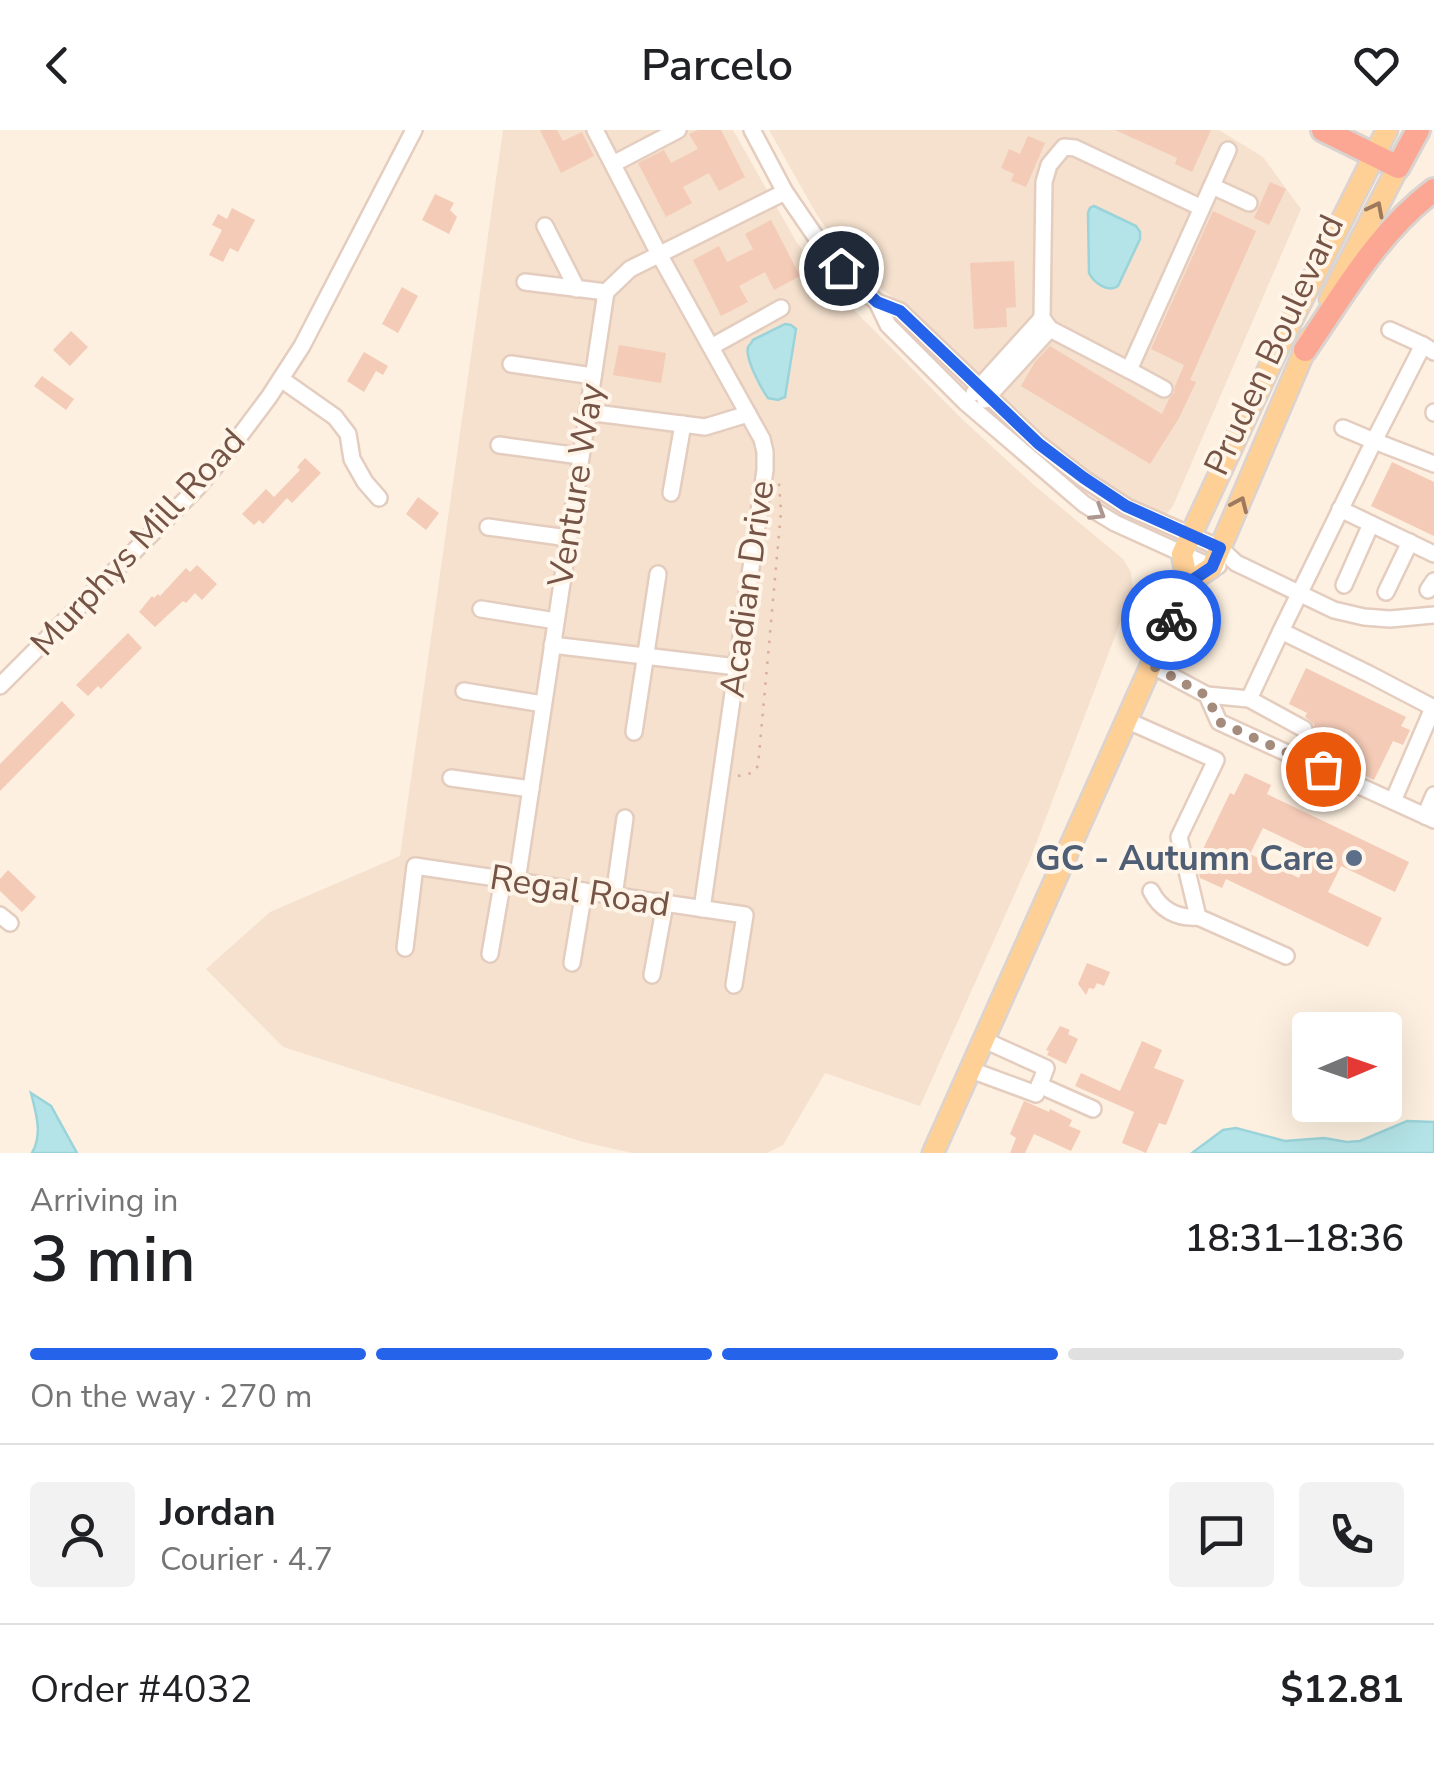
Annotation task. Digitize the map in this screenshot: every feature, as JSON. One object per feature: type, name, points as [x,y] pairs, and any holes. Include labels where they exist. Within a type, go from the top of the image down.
[{"type":"highway","points":[[1323,130],[1398,167]]},
{"type":"highway","name":"Pruden Boulevard","points":[[1398,167],[1418,130]]},
{"type":"highway","points":[[1304,350],[1376,246],[1434,190]]},
{"type":"main road","name":"Pruden Boulevard","points":[[1187,545],[1283,338],[1387,130]]},
{"type":"main road","name":"Pruden Boulevard","points":[[1216,557],[1304,350],[1398,167]]},
{"type":"main road","points":[[1187,545],[1188,583]]},
{"type":"main road","points":[[933,1153],[1188,583],[1216,557]]},
{"type":"street","name":"Murphys Mill Road","points":[[0,686],[197,488],[234,445],[302,346],[414,130]]},
{"type":"street","name":"Acadian Drive","points":[[596,130],[762,439],[765,452],[702,909]]},
{"type":"street","points":[[613,164],[678,130]]},
{"type":"street","points":[[752,130],[785,192],[826,252],[856,285],[877,302],[900,311],[1039,444],[1187,545]]},
{"type":"street","points":[[970,406],[1046,324],[1044,182],[1049,165],[1064,147],[1075,148],[1202,208]]},
{"type":"street","points":[[1129,370],[1228,150]]},
{"type":"street","points":[[1212,186],[1249,203]]},
{"type":"street","points":[[525,282],[606,292],[630,269],[785,192]]},
{"type":"street","points":[[545,226],[577,289]]},
{"type":"street","name":"Venture Way","points":[[490,954],[530,789],[606,292]]},
{"type":"street","points":[[877,302],[888,325],[970,406],[1084,504],[1115,523],[1236,563],[1334,610],[1390,619],[1434,614]]},
{"type":"street","points":[[711,347],[781,308]]},
{"type":"street","points":[[1046,324],[1164,388]]},
{"type":"street","points":[[1249,698],[1374,441],[1429,348],[1390,330]]},
{"type":"street","points":[[512,364],[593,376]]},
{"type":"street","points":[[281,379],[336,416],[348,434],[352,459],[379,498]]},
{"type":"street","points":[[587,412],[706,427],[748,414]]},
{"type":"street","points":[[671,492],[682,424]]},
{"type":"street","points":[[1344,428],[1434,464]]},
{"type":"street","points":[[499,445],[580,456]]},
{"type":"street","points":[[1340,509],[1434,554]]},
{"type":"street","points":[[1344,585],[1371,524]]},
{"type":"street","points":[[488,527],[568,538]]},
{"type":"street","points":[[1386,592],[1410,542]]},
{"type":"street","points":[[634,732],[658,574]]},
{"type":"street","points":[[481,609],[556,621]]},
{"type":"street","points":[[1281,631],[1434,708],[1393,801]]},
{"type":"street","points":[[552,645],[737,667]]},
{"type":"street","points":[[1151,665],[1207,696],[1249,698],[1304,729]]},
{"type":"street","points":[[464,691],[543,704]]},
{"type":"street","points":[[1207,696],[1219,722],[1429,818],[1434,795]]},
{"type":"street","points":[[1126,720],[1216,760],[1179,838],[1198,917]]},
{"type":"street","points":[[451,778],[530,789]]},
{"type":"street","points":[[614,896],[625,818]]},
{"type":"street","name":"Regal Road","points":[[405,948],[415,866],[744,915],[734,985]]},
{"type":"street","points":[[1152,890],[1158,904],[1184,918],[1198,917],[1286,956]]},
{"type":"street","points":[[572,963],[584,891]]},
{"type":"street","points":[[652,976],[665,904]]},
{"type":"street","points":[[971,1070],[1036,1094],[1046,1068],[984,1040]]},
{"type":"street","points":[[1039,1085],[1093,1108]]},
{"type":"path","points":[[722,775],[739,776],[758,766],[781,512],[778,478]]},
{"type":"shaded area","points":[[503,130],[733,130],[797,243],[843,299],[963,420],[1123,559],[1131,572],[1133,589],[1029,862],[920,1106],[825,1073],[783,1145],[767,1153],[632,1153],[583,1142],[283,1047],[206,969],[270,912],[400,856]]},
{"type":"shaded area","points":[[769,130],[1219,130],[1263,157],[1301,209],[1173,506],[1164,517],[1080,478],[895,300],[849,261],[817,215]]},
{"type":"water","points":[[1094,206],[1136,226],[1140,232],[1114,288],[1102,286],[1089,273],[1088,213]]},
{"type":"water","points":[[785,324],[796,329],[785,397],[778,400],[768,398],[761,388],[748,347],[753,340]]},
{"type":"water","points":[[31,1093],[51,1106],[77,1153],[32,1153],[38,1131]]},
{"type":"water","points":[[1407,1121],[1434,1122],[1434,1153],[1192,1153],[1223,1130],[1236,1128],[1285,1141],[1324,1138],[1347,1142],[1360,1141]]},
{"type":"building","points":[[540,130],[557,130],[563,141],[582,132],[594,156],[561,173]]},
{"type":"building","points":[[721,130],[745,177],[719,191],[709,173],[683,187],[692,203],[666,217],[638,163],[664,150],[671,163],[698,149],[689,134]]},
{"type":"building","points":[[1115,130],[1211,130],[1192,172],[1175,164],[1177,158]]},
{"type":"building","points":[[1028,136],[1045,143],[1026,187],[1011,181],[1014,174],[1001,168],[1009,149],[1020,154]]},
{"type":"building","points":[[1270,182],[1286,189],[1269,225],[1254,218]]},
{"type":"building","points":[[435,194],[454,203],[450,210],[457,217],[449,234],[422,220]]},
{"type":"building","points":[[232,208],[255,220],[238,252],[230,248],[223,262],[209,255],[222,230],[212,225],[218,214],[227,219]]},
{"type":"building","points":[[1213,211],[1256,231],[1190,380],[1196,382],[1150,464],[1021,386],[1050,346],[1162,414],[1184,365],[1151,349]]},
{"type":"building","points":[[771,220],[800,276],[774,290],[765,272],[739,286],[748,302],[721,316],[693,260],[719,246],[727,262],[753,249],[745,234]]},
{"type":"building","points":[[1014,261],[1016,307],[1006,308],[1007,327],[974,329],[970,263]]},
{"type":"building","points":[[402,287],[418,296],[398,333],[382,324]]},
{"type":"building","points":[[71,331],[88,347],[70,366],[53,350]]},
{"type":"building","points":[[619,345],[666,353],[661,383],[613,375]]},
{"type":"building","points":[[364,352],[388,366],[383,375],[376,371],[364,392],[347,381]]},
{"type":"building","points":[[42,376],[74,399],[66,410],[34,386]]},
{"type":"building","points":[[305,458],[321,473],[292,503],[287,498],[263,524],[259,520],[254,525],[242,514],[266,489],[274,497],[300,470],[297,467]]},
{"type":"building","points":[[1392,462],[1434,482],[1434,536],[1371,506]]},
{"type":"building","points":[[418,497],[439,513],[426,530],[406,514]]},
{"type":"building","points":[[197,565],[217,584],[202,600],[195,593],[186,603],[183,601],[155,627],[139,612],[186,568],[190,572]]},
{"type":"building","points":[[128,633],[142,648],[101,689],[98,686],[88,696],[76,685]]},
{"type":"building","points":[[1306,668],[1406,717],[1401,726],[1410,730],[1403,745],[1393,741],[1374,780],[1304,748],[1314,733],[1314,724],[1305,717],[1307,713],[1289,704]]},
{"type":"building","points":[[62,701],[75,715],[0,791],[0,764]]},
{"type":"building","name":"GC - Autumn Care","points":[[1245,773],[1271,785],[1267,794],[1409,862],[1395,892],[1341,866],[1328,892],[1382,918],[1368,947],[1226,879],[1222,888],[1200,878],[1198,868],[1206,851],[1203,849],[1230,793],[1234,795]],"holes":[[[1263,828],[1311,851],[1299,878],[1250,854]]]},
{"type":"building","points":[[8,870],[36,897],[22,912],[0,891],[0,879]]},
{"type":"building","points":[[1087,963],[1110,972],[1104,986],[1097,983],[1086,995],[1078,984]]},
{"type":"building","points":[[1060,1026],[1078,1039],[1066,1064],[1047,1055],[1046,1050]]},
{"type":"building","points":[[1142,1041],[1162,1050],[1154,1068],[1184,1080],[1166,1125],[1159,1123],[1146,1153],[1122,1143],[1134,1112],[1075,1086],[1081,1073],[1120,1091]]},
{"type":"building","points":[[1024,1101],[1072,1120],[1069,1126],[1081,1131],[1071,1151],[1034,1134],[1025,1153],[1010,1153],[1016,1138],[1010,1134]]},
{"type":"way so far","points":[[1171,620],[1151,665],[1207,696],[1219,722],[1323,769]]},
{"type":"place","name":"GC - Autumn Care","points":[[1354,858]]},
{"type":"route","points":[[841,268],[877,302],[900,311],[1039,444],[1084,478],[1126,506],[1220,548],[1212,567],[1188,583],[1171,620]]}]
